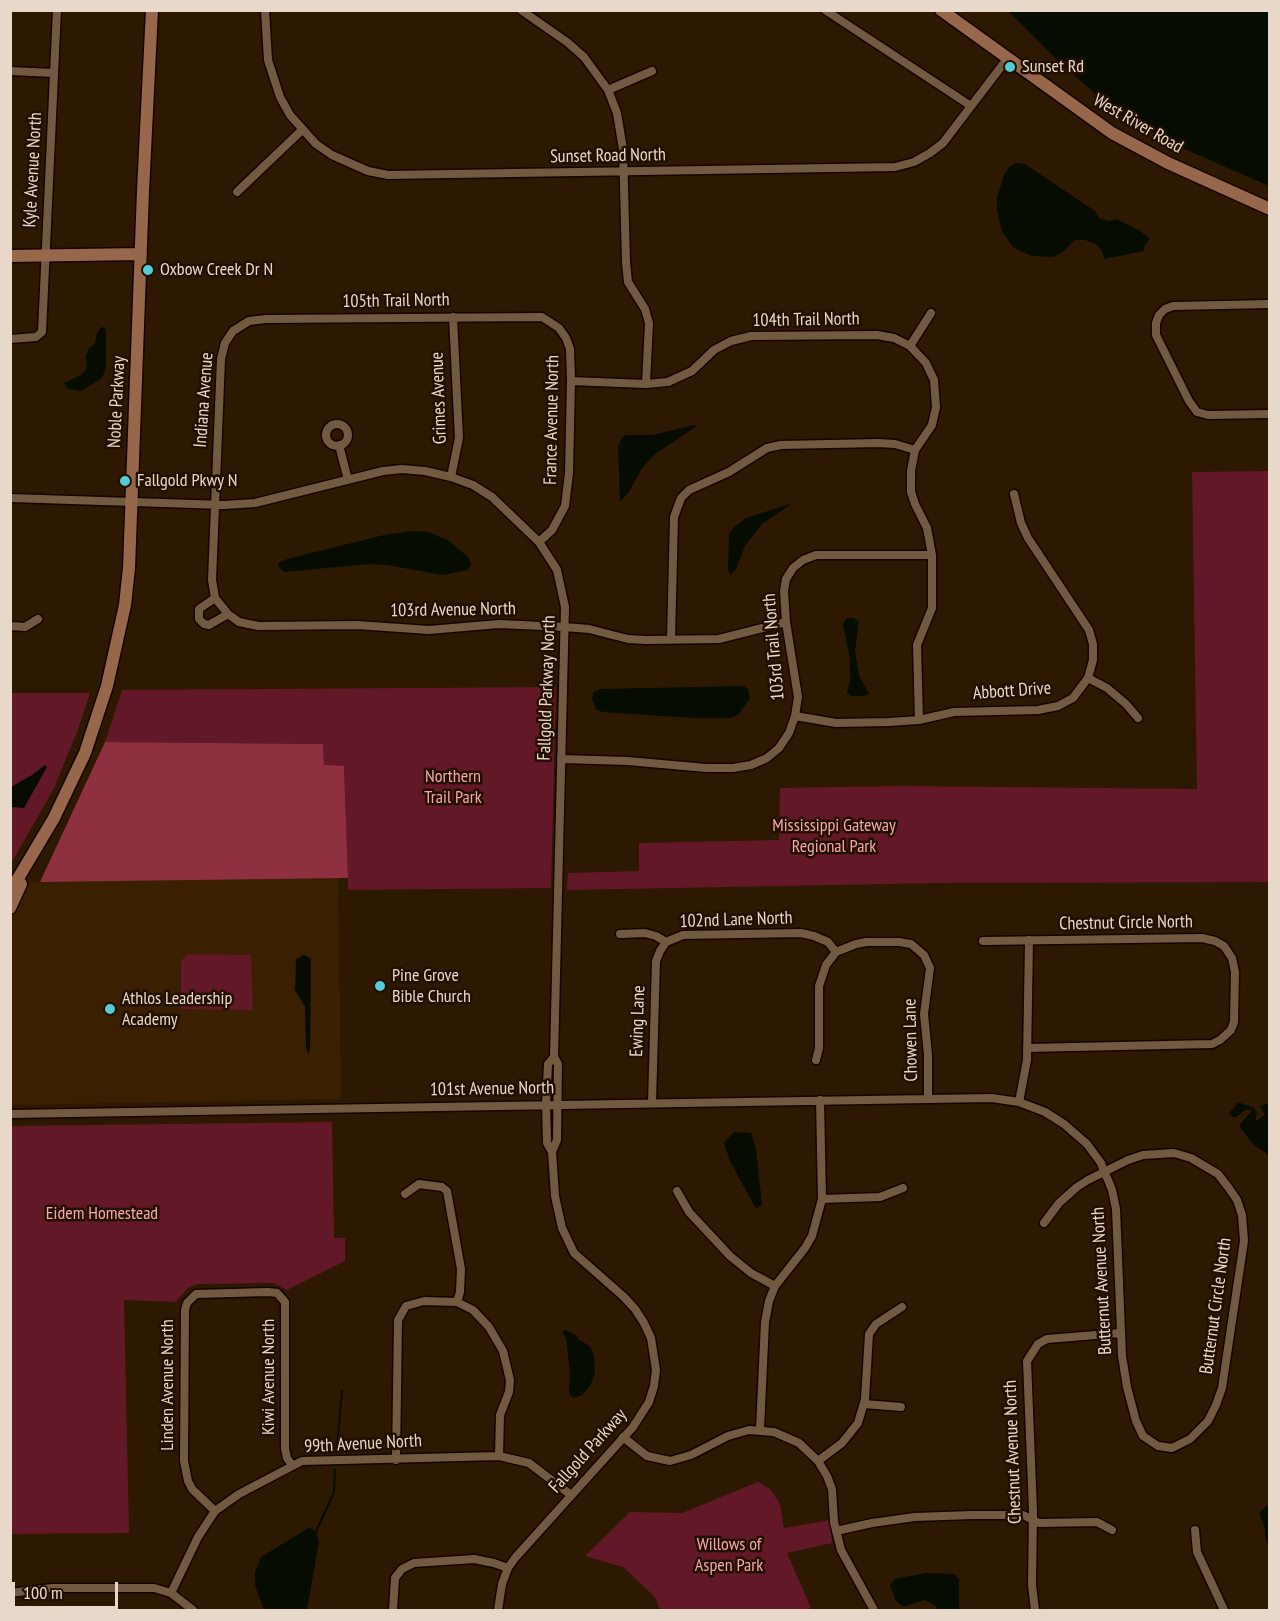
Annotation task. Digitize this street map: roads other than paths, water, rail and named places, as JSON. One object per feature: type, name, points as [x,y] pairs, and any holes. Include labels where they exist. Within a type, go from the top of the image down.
[{"type":"main road","name":"Noble Parkway","points":[[10,909],[36,850],[86,753],[107,686],[125,605],[129,568],[152,10]]},
{"type":"main road","name":"West River Road","points":[[940,10],[1122,140],[1269,209]]},
{"type":"main road","points":[[10,256],[141,254]]},
{"type":"main road","name":"Noble Parkway","points":[[10,892],[36,850]]},
{"type":"street","name":"Kyle Avenue North","points":[[10,339],[36,337],[42,332],[57,10]]},
{"type":"street","name":"Sunset Road North","points":[[265,10],[268,60],[273,79],[280,98],[302,130],[316,144],[341,160],[368,171],[388,175],[895,167],[914,162],[943,143],[1007,59]]},
{"type":"street","points":[[521,10],[567,42],[584,57],[608,90],[617,113],[622,134],[628,282],[645,309],[649,323],[646,384]]},
{"type":"street","points":[[825,10],[971,105]]},
{"type":"street","points":[[10,71],[54,74]]},
{"type":"street","points":[[608,90],[652,72]]},
{"type":"street","points":[[237,192],[302,130]]},
{"type":"street","points":[[1269,304],[1173,306],[1159,315],[1156,323],[1156,334],[1189,401],[1197,412],[1208,415],[1269,414]]},
{"type":"street","points":[[919,720],[917,645],[932,608],[932,555],[927,528],[915,504],[912,492],[911,471],[915,450],[932,425],[936,394],[934,380],[926,363],[910,346],[931,314]]},
{"type":"street","name":"105th Trail North","points":[[233,331],[249,321],[266,319],[453,317],[542,317],[560,328]]},
{"type":"street","name":"Grimes Avenue","points":[[451,477],[459,438],[453,317]]},
{"type":"street","name":"France Avenue North","points":[[539,542],[552,530],[565,506],[569,473],[570,349],[560,328]]},
{"type":"street","name":"Indiana Avenue","points":[[215,598],[212,580],[221,358],[225,343],[233,331]]},
{"type":"street","name":"104th Trail North","points":[[571,381],[646,384],[668,382],[692,371],[714,350],[730,341],[751,336],[877,335],[894,338],[910,346]]},
{"type":"street","points":[[671,639],[674,517],[681,498],[689,490],[737,468],[767,448],[781,445],[879,443],[895,444],[915,450]]},
{"type":"street","points":[[339,445],[348,480]]},
{"type":"street","name":"Fallgold Parkway North","points":[[10,498],[215,504],[255,503],[383,471],[402,469],[425,471],[473,485],[492,497],[539,542],[557,570],[565,607],[554,1058],[558,1064],[557,1140],[552,1152]]},
{"type":"street","points":[[1014,494],[1021,523],[1028,538],[1089,630],[1093,644],[1093,660],[1088,678],[1107,688],[1138,718]]},
{"type":"street","name":"103rd Trail North","points":[[561,759],[732,768],[751,765],[767,758],[779,748],[789,732],[795,716],[798,697],[786,622],[784,591],[786,579],[793,568],[803,560],[830,553],[932,555]]},
{"type":"street","points":[[215,598],[228,614],[209,625],[204,624],[199,619],[199,609],[215,598]]},
{"type":"street","name":"103rd Avenue North","points":[[228,614],[239,622],[258,626],[357,626],[429,630],[499,624],[588,628],[628,639],[719,639],[786,622]]},
{"type":"street","points":[[10,626],[25,627],[38,619]]},
{"type":"street","name":"Abbott Drive","points":[[795,716],[837,723],[919,720],[954,712],[1038,710],[1058,706],[1073,698],[1088,678]]},
{"type":"street","name":"102nd Lane North","points":[[620,934],[645,933],[666,942],[683,935],[801,933],[828,942],[836,952]]},
{"type":"street","name":"Chestnut Circle North","points":[[983,941],[1202,938],[1224,946],[1232,957],[1234,1022],[1231,1030],[1212,1044],[1027,1048]]},
{"type":"street","points":[[1019,1102],[1026,1072],[1029,940]]},
{"type":"street","name":"Ewing Lane","points":[[652,1103],[656,961],[666,942]]},
{"type":"street","name":"Chowen Lane","points":[[836,952],[866,942],[899,942],[911,944],[927,960],[930,968],[924,1014],[928,1054],[928,1099]]},
{"type":"street","points":[[816,1060],[819,1048],[819,986],[826,965],[836,952]]},
{"type":"street","name":"Fallgold Parkway North","points":[[552,1152],[547,1143],[546,1104],[548,1064],[554,1058]]},
{"type":"street","name":"101st Avenue North","points":[[10,1113],[973,1098]]},
{"type":"street","name":"Butternut Avenue North","points":[[973,1098],[1019,1102],[1045,1112],[1072,1130],[1093,1152],[1112,1190],[1116,1209],[1120,1333],[1127,1387],[1139,1431],[1150,1442],[1158,1446],[1172,1448],[1178,1446]]},
{"type":"street","points":[[760,1430],[765,1322],[769,1301],[775,1286],[806,1248],[817,1223],[822,1199],[820,1101]]},
{"type":"street","name":"Fallgold Parkway","points":[[498,1611],[502,1584],[508,1568],[642,1416],[654,1386],[656,1370],[651,1338],[635,1309],[584,1264],[567,1242],[555,1196],[552,1152]]},
{"type":"street","name":"Butternut Circle North","points":[[1044,1223],[1067,1195],[1088,1180],[1143,1155],[1174,1153],[1191,1158],[1218,1174],[1233,1193],[1242,1215],[1244,1241],[1219,1398],[1213,1413],[1202,1428],[1178,1446]]},
{"type":"street","points":[[405,1194],[419,1184],[442,1186],[447,1191],[461,1269],[457,1302]]},
{"type":"street","points":[[822,1199],[880,1197],[903,1188]]},
{"type":"street","points":[[677,1191],[689,1212],[730,1256],[751,1273],[775,1286]]},
{"type":"street","name":"Kiwi Avenue North","points":[[238,1292],[277,1293],[285,1302],[285,1448],[287,1458],[292,1465]]},
{"type":"street","name":"Linden Avenue North","points":[[215,1511],[192,1489],[185,1471],[185,1310],[187,1303],[196,1294],[238,1292]]},
{"type":"street","points":[[396,1460],[398,1320],[406,1306],[416,1302],[457,1302],[473,1310],[489,1327],[503,1351],[509,1370],[509,1392],[500,1415],[500,1456]]},
{"type":"street","points":[[818,1461],[851,1434],[858,1423],[864,1404],[869,1334],[876,1324],[902,1307]]},
{"type":"street","name":"Chestnut Avenue North","points":[[1035,1611],[1032,1585],[1033,1519],[1027,1361],[1038,1344],[1047,1339],[1120,1333]]},
{"type":"street","points":[[864,1404],[901,1407]]},
{"type":"street","points":[[623,1437],[647,1456],[670,1461],[691,1455],[728,1436],[749,1430],[774,1432],[799,1443],[818,1461],[832,1489],[836,1531],[841,1550],[874,1611]]},
{"type":"street","name":"99th Avenue North","points":[[171,1593],[198,1536],[215,1511],[239,1494],[292,1465],[309,1460],[396,1460],[446,1456],[500,1456],[529,1463],[571,1495]]},
{"type":"street","points":[[836,1531],[894,1519],[935,1515],[1023,1515],[1040,1523],[1097,1522],[1112,1530]]},
{"type":"street","points":[[1195,1530],[1197,1552],[1224,1611]]},
{"type":"street","points":[[393,1611],[395,1578],[402,1569],[414,1563],[474,1559],[508,1568]]},
{"type":"street","points":[[10,1593],[52,1588],[124,1586],[154,1588],[171,1593],[193,1611]]},
{"type":"waterway","points":[[337,1447],[342,1391]]},
{"type":"waterway","points":[[315,1534],[334,1492],[335,1469]]},
{"type":"place","name":"Sunset Rd","points":[[1010,67]]},
{"type":"place","name":"Oxbow Creek Dr N","points":[[148,270]]},
{"type":"place","name":"Fallgold Pkwy N","points":[[125,481]]},
{"type":"place","name":"Pine Grove Bible Church","points":[[380,986]]},
{"type":"place","name":"Athlos Leadership Academy","points":[[110,1009]]},
{"type":"park label","name":"Northern Trail Park","points":[[453,787]]},
{"type":"park label","name":"Mississippi Gateway Regional Park","points":[[834,836]]},
{"type":"park label","name":"Eidem Homestead","points":[[102,1214]]},
{"type":"park label","name":"Willows of Aspen Park","points":[[729,1555]]}]
